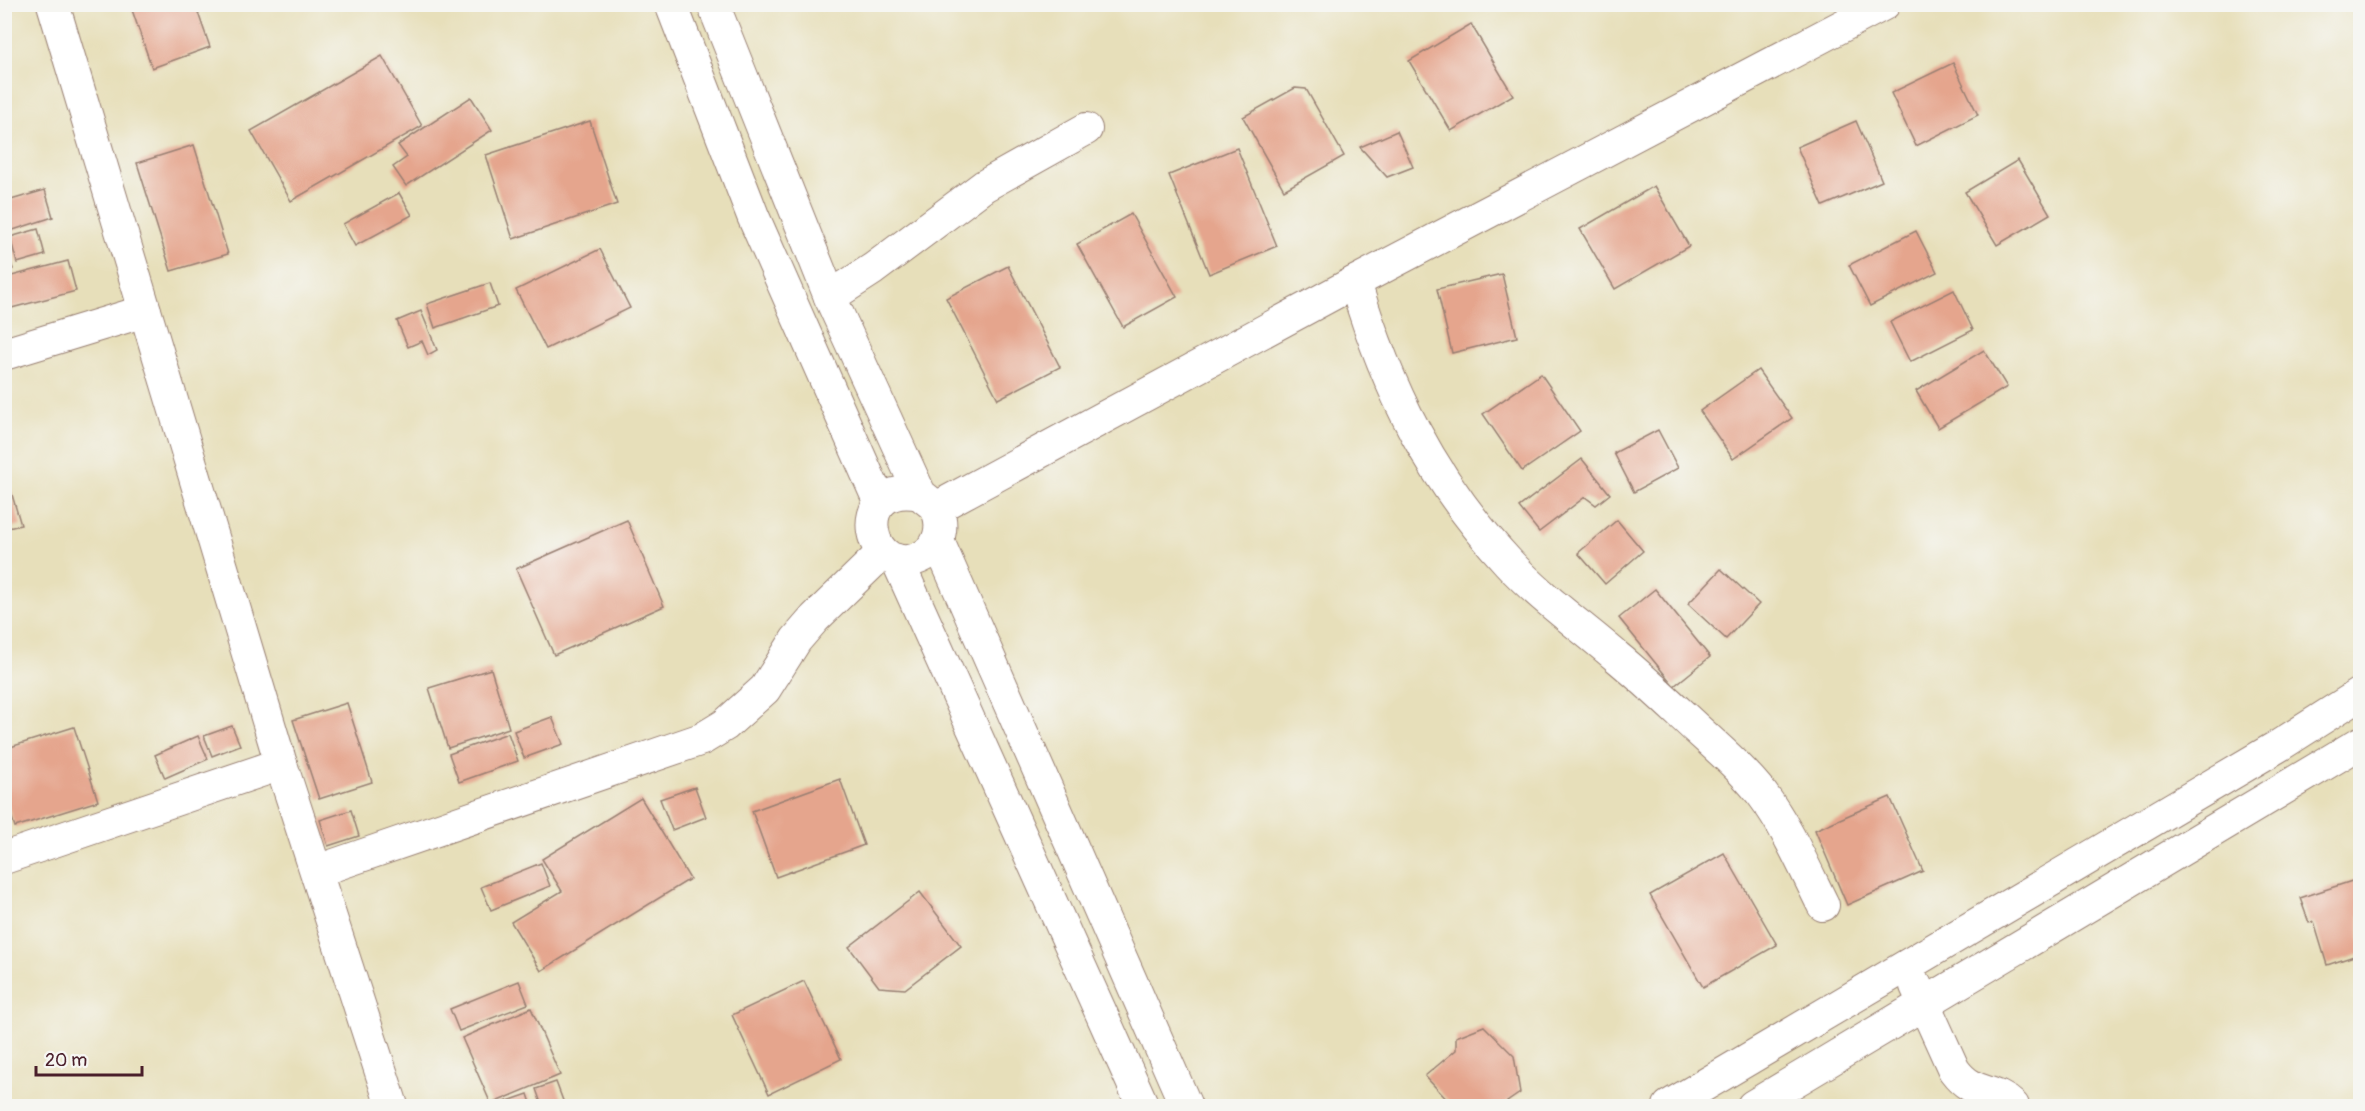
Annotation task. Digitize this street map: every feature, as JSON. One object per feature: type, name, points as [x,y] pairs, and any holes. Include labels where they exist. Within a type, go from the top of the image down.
[{"type":"street","points":[[53,4],[281,764],[392,1107]]},
{"type":"street","points":[[671,4],[753,216],[880,503]]},
{"type":"street","points":[[713,4],[830,297],[941,524],[938,541],[928,554],[913,561],[890,556]]},
{"type":"street","points":[[928,501],[1355,282],[1884,4]]},
{"type":"street","points":[[830,297],[873,269],[984,186],[1086,129]]},
{"type":"street","points":[[1355,282],[1373,343],[1394,392],[1429,458],[1470,517],[1508,562],[1545,599],[1618,657],[1741,769],[1782,822],[1823,904]]},
{"type":"street","points":[[4,354],[145,311]]},
{"type":"street","points":[[928,501],[906,491],[891,495],[880,503],[873,515],[871,528],[874,541],[890,556],[1143,1107]]},
{"type":"street","points":[[938,541],[1186,1107]]},
{"type":"street","points":[[317,872],[702,739],[725,726],[765,689],[796,640],[815,618],[890,556]]},
{"type":"street","points":[[1669,1107],[2280,745],[2361,694]]},
{"type":"street","points":[[1753,1107],[2361,743]]},
{"type":"street","points":[[4,858],[281,764]]},
{"type":"street","points":[[1906,966],[1954,1070],[1963,1082],[1975,1090],[1992,1093],[2013,1107]]},
{"type":"building","points":[[130,4],[195,4],[210,47],[152,68]]},
{"type":"building","points":[[1471,24],[1513,95],[1451,131],[1409,61]]},
{"type":"building","points":[[382,56],[422,126],[291,201],[251,131]]},
{"type":"building","points":[[1953,63],[1978,115],[1916,146],[1891,93]]},
{"type":"building","points":[[1295,88],[1306,89],[1344,156],[1284,190],[1243,117]]},
{"type":"building","points":[[471,97],[492,130],[406,186],[393,167],[407,157],[398,145]]},
{"type":"building","points":[[590,121],[617,204],[513,239],[486,155]]},
{"type":"building","points":[[1856,121],[1882,181],[1823,206],[1797,147]]},
{"type":"building","points":[[1397,131],[1413,167],[1387,177],[1360,147]]},
{"type":"building","points":[[194,145],[228,254],[171,271],[137,163]]},
{"type":"building","points":[[1237,148],[1277,246],[1209,274],[1169,175]]},
{"type":"building","points":[[2018,160],[2050,214],[1997,245],[1965,192]]},
{"type":"building","points":[[1654,186],[1689,246],[1615,289],[1580,229]]},
{"type":"building","points":[[45,190],[53,217],[4,233],[4,202]]},
{"type":"building","points":[[399,193],[412,215],[355,246],[343,224]]},
{"type":"building","points":[[1131,214],[1177,297],[1123,327],[1077,244]]},
{"type":"building","points":[[38,229],[45,255],[17,263],[10,237]]},
{"type":"building","points":[[1916,231],[1937,272],[1870,306],[1849,265]]},
{"type":"building","points":[[600,249],[630,308],[546,349],[516,290]]},
{"type":"building","points":[[7,252],[13,269],[4,272],[4,253]]},
{"type":"building","points":[[68,261],[76,291],[4,310],[4,278]]},
{"type":"building","points":[[1008,266],[1060,367],[998,399],[946,298]]},
{"type":"building","points":[[1502,274],[1517,337],[1452,353],[1437,289]]},
{"type":"building","points":[[490,283],[498,306],[435,328],[427,304]]},
{"type":"building","points":[[1954,290],[1973,330],[1910,362],[1890,322]]},
{"type":"building","points":[[421,311],[437,350],[428,355],[422,341],[408,347],[397,321]]},
{"type":"building","points":[[1984,350],[2007,387],[1938,428],[1916,391]]},
{"type":"building","points":[[1758,370],[1792,418],[1733,459],[1700,411]]},
{"type":"building","points":[[1541,374],[1580,431],[1522,471],[1483,414]]},
{"type":"building","points":[[1658,430],[1678,468],[1634,492],[1614,453]]},
{"type":"building","points":[[1582,459],[1610,494],[1596,505],[1585,497],[1539,532],[1519,507]]},
{"type":"building","points":[[4,468],[21,525],[4,529]]},
{"type":"building","points":[[627,520],[664,606],[554,655],[516,569]]},
{"type":"building","points":[[1617,520],[1643,551],[1605,584],[1578,553]]},
{"type":"building","points":[[1721,569],[1759,604],[1726,639],[1688,604]]},
{"type":"building","points":[[1655,589],[1710,657],[1674,686],[1619,618]]},
{"type":"building","points":[[491,669],[509,728],[448,748],[429,688]]},
{"type":"building","points":[[347,703],[372,782],[319,799],[293,720]]},
{"type":"building","points":[[552,717],[563,744],[524,758],[514,731]]},
{"type":"building","points":[[232,726],[240,745],[212,756],[204,736]]},
{"type":"building","points":[[74,727],[98,801],[15,827],[4,795],[4,749]]},
{"type":"building","points":[[508,733],[518,761],[459,782],[449,754]]},
{"type":"building","points":[[198,736],[208,759],[165,778],[155,755]]},
{"type":"building","points":[[840,779],[864,845],[776,877],[752,811]]},
{"type":"building","points":[[695,787],[706,817],[672,830],[660,799]]},
{"type":"building","points":[[1890,797],[1923,871],[1847,905],[1815,830]]},
{"type":"building","points":[[641,798],[690,879],[541,971],[511,922],[562,891],[542,859]]},
{"type":"building","points":[[351,810],[359,836],[328,846],[320,820]]},
{"type":"building","points":[[1724,853],[1777,945],[1703,987],[1650,895]]},
{"type":"building","points":[[541,863],[550,886],[491,910],[481,887]]},
{"type":"building","points":[[2355,880],[2357,888],[2360,887],[2360,954],[2327,965],[2314,922],[2309,923],[2300,898]]},
{"type":"building","points":[[920,892],[961,946],[905,989],[879,987],[849,947]]},
{"type":"building","points":[[519,981],[528,1004],[459,1031],[450,1009]]},
{"type":"building","points":[[804,981],[841,1059],[769,1094],[732,1015]]},
{"type":"building","points":[[531,1008],[560,1075],[491,1104],[462,1038]]},
{"type":"building","points":[[1484,1026],[1514,1056],[1520,1093],[1501,1106],[1453,1106],[1425,1076],[1456,1050],[1456,1037]]},
{"type":"building","points":[[556,1082],[565,1106],[542,1106],[536,1089]]},
{"type":"building","points":[[528,1094],[532,1106],[504,1106],[502,1103]]}]
